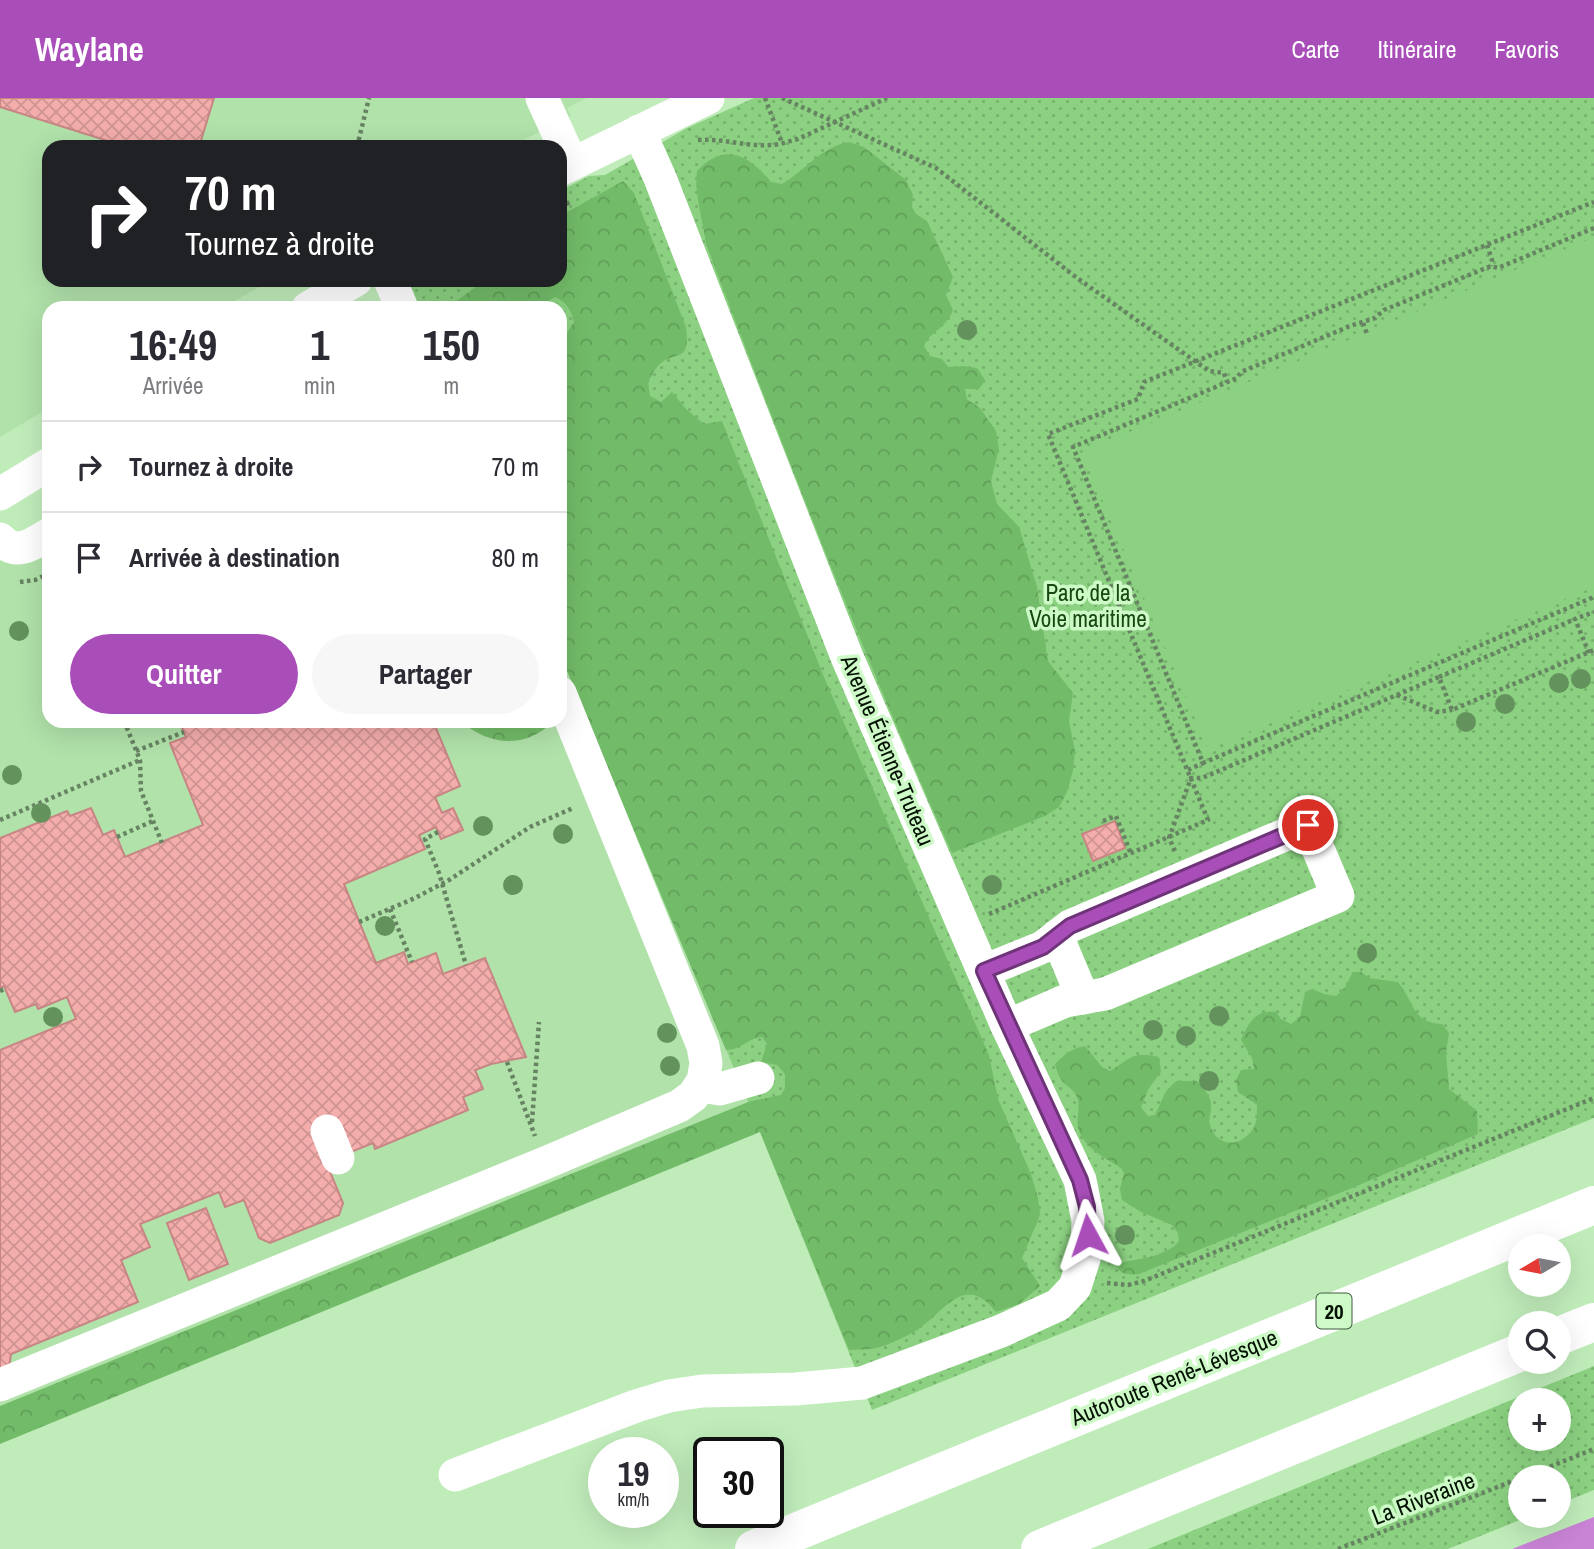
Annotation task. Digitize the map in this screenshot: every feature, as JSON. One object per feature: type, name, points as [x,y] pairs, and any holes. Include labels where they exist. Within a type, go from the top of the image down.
[{"type":"highway","name":"Autoroute René-Lévesque","points":[[754,1549],[1594,1205]]},
{"type":"highway","points":[[1571,1331],[1594,1322]]},
{"type":"highway","points":[[1040,1549],[1508,1357]]},
{"type":"street","points":[[542,98],[557,140]]},
{"type":"street","points":[[567,167],[708,98]]},
{"type":"street","name":"Avenue Étienne-Truteau","points":[[455,1475],[669,1396],[702,1391],[796,1389],[862,1383],[1001,1331],[1058,1305],[1070,1294],[1084,1263],[1088,1235],[1087,1207],[1080,1180],[1007,1026],[847,657],[660,178],[639,131]]},
{"type":"street","points":[[320,301],[344,287]]},
{"type":"street","points":[[0,494],[42,468]]},
{"type":"street","points":[[0,539],[9,546],[20,549],[42,538]]},
{"type":"street","points":[[0,1385],[545,1163],[679,1106],[693,1096],[701,1086],[706,1063],[703,1046],[567,710]]},
{"type":"street","points":[[984,971],[1043,947],[1070,926],[1308,825],[1338,896],[1105,994],[1065,1001],[1007,1026]]},
{"type":"street","points":[[1057,936],[1083,998]]},
{"type":"street","points":[[701,1086],[720,1089],[758,1078]]},
{"type":"path","points":[[359,140],[369,98]]},
{"type":"path","points":[[765,98],[782,143]]},
{"type":"path","points":[[782,98],[936,168],[1077,278],[1209,372],[1224,373],[1227,382]]},
{"type":"path","points":[[695,140],[771,145],[782,143],[887,98]]},
{"type":"path","points":[[979,918],[1208,820],[1048,434],[1138,399],[1144,382],[1594,202]]},
{"type":"path","points":[[1203,763],[1073,447],[1227,382],[1254,367],[1375,318],[1384,310],[1491,266],[1498,268],[1594,228]]},
{"type":"path","points":[[1487,245],[1492,260],[1491,266]]},
{"type":"path","points":[[1363,323],[1367,334]]},
{"type":"path","points":[[1188,770],[1594,597]]},
{"type":"path","points":[[1191,778],[1202,778],[1594,612]]},
{"type":"path","points":[[1397,695],[1437,712],[1452,710],[1591,652],[1575,619]]},
{"type":"path","points":[[1502,636],[1508,649]]},
{"type":"path","points":[[1439,677],[1452,710]]},
{"type":"path","points":[[127,728],[140,760],[141,791],[162,843]]},
{"type":"path","points":[[136,751],[184,732]]},
{"type":"path","points":[[0,820],[140,760]]},
{"type":"path","points":[[1169,838],[1191,778]]},
{"type":"path","points":[[359,922],[441,884],[530,827],[576,807]]},
{"type":"path","points":[[1103,821],[1116,816],[1131,854]]},
{"type":"path","points":[[117,837],[153,821]]},
{"type":"path","points":[[438,832],[425,839],[466,965]]},
{"type":"path","points":[[390,909],[412,962]]},
{"type":"path","points":[[531,1126],[539,1023]]},
{"type":"path","points":[[507,1062],[536,1138]]},
{"type":"path","points":[[1122,1285],[1144,1281],[1594,1098]]},
{"type":"path","name":"La Riveraine","points":[[1555,1465],[1594,1449]]},
{"type":"path","name":"La Riveraine","points":[[1338,1549],[1508,1484]]},
{"type":"shaded area","points":[[0,98],[587,98],[567,108],[571,116],[524,140],[42,140],[42,287],[260,287],[234,301],[42,301],[42,412],[0,437]]},
{"type":"shaded area","points":[[42,518],[42,728],[567,728],[567,671],[748,1102],[0,1406],[0,545]]},
{"type":"shaded area","points":[[1594,1517],[1594,1549],[1512,1549],[1571,1528]]},
{"type":"green space","name":"Parc de la Voie maritime","points":[[754,98],[1594,98],[1594,1118],[872,1410],[748,1102],[567,671],[567,301],[412,301],[406,287],[567,287],[567,187],[589,176],[605,175],[687,128]]},
{"type":"green space","points":[[849,142],[864,147],[906,180],[913,195],[912,207],[916,214],[927,221],[953,277],[946,295],[953,310],[924,346],[930,356],[942,359],[948,367],[977,368],[985,380],[979,389],[965,389],[967,399],[980,408],[996,431],[999,449],[991,481],[997,504],[1019,527],[1037,587],[1048,661],[1073,693],[1069,721],[1075,751],[1073,771],[1059,807],[1045,816],[952,853],[855,626],[794,474],[706,244],[698,198],[697,171],[717,156],[736,155],[754,165],[771,182],[782,184],[822,154]]},
{"type":"green space","points":[[623,181],[634,193],[686,327],[687,339],[683,352],[663,361],[656,369],[648,382],[650,396],[661,402],[672,392],[686,409],[704,424],[722,421],[824,677],[989,1055],[998,1099],[1031,1174],[1038,1198],[1040,1215],[1022,1258],[1040,1286],[1019,1304],[996,1312],[985,1300],[974,1295],[965,1295],[955,1299],[903,1338],[876,1348],[849,1350],[760,1132],[0,1444],[0,1406],[748,1102],[781,1095],[785,1088],[785,1074],[777,1065],[761,1062],[767,1044],[762,1037],[726,1050],[567,671],[567,333],[574,322],[567,301],[555,297],[548,301],[457,301],[476,287],[567,287],[567,212]]},
{"type":"green space","points":[[1594,237],[1594,587],[1208,749],[1082,452]]},
{"type":"green space","points":[[546,728],[530,737],[507,741],[483,736],[471,729]]},
{"type":"green space","points":[[1353,972],[1361,972],[1369,978],[1398,982],[1419,1016],[1432,1023],[1442,1024],[1449,1033],[1446,1053],[1449,1089],[1477,1111],[1478,1134],[1139,1274],[1122,1272],[1115,1264],[1166,1251],[1179,1241],[1178,1233],[1172,1225],[1141,1212],[1122,1200],[1120,1189],[1124,1173],[1090,1146],[1081,1135],[1078,1128],[1077,1097],[1061,1080],[1055,1064],[1072,1050],[1085,1046],[1102,1067],[1110,1071],[1137,1055],[1159,1057],[1161,1072],[1149,1088],[1141,1107],[1148,1116],[1155,1115],[1166,1091],[1176,1081],[1197,1081],[1210,1100],[1210,1123],[1216,1136],[1226,1142],[1237,1142],[1251,1132],[1257,1118],[1257,1105],[1238,1092],[1236,1080],[1241,1070],[1254,1069],[1252,1058],[1241,1040],[1250,1023],[1258,1015],[1276,1012],[1281,1019],[1291,1024],[1300,1017],[1305,992],[1313,989],[1336,996],[1345,987]]},
{"type":"green space","points":[[1594,1366],[1594,1490],[1571,1499],[1571,1465],[1508,1465],[1508,1525],[1448,1549],[1148,1549],[1508,1401],[1508,1451],[1571,1451],[1571,1388],[1540,1388]]},
{"type":"building","points":[[0,98],[214,98],[201,140],[105,140],[0,107]]},
{"type":"building","points":[[182,728],[436,728],[460,786],[435,797],[442,813],[453,808],[463,830],[441,839],[436,827],[419,835],[425,849],[344,884],[376,963],[404,952],[408,964],[436,953],[443,974],[485,958],[526,1057],[475,1070],[483,1089],[463,1097],[468,1110],[375,1149],[373,1143],[351,1152],[315,1136],[343,1203],[339,1215],[270,1243],[259,1238],[244,1200],[225,1207],[219,1192],[140,1224],[150,1247],[121,1260],[138,1302],[11,1354],[9,1367],[0,1370],[0,1050],[76,1019],[67,997],[38,1009],[36,1004],[15,1012],[4,986],[0,988],[0,838],[67,811],[70,816],[91,808],[103,835],[114,830],[125,857],[203,825],[170,743],[186,737]]},
{"type":"building","points":[[1115,821],[1125,848],[1093,861],[1082,834]]},
{"type":"building","points":[[206,1208],[228,1264],[189,1280],[167,1223]]},
{"type":"route","points":[[1088,1235],[1087,1207],[1075,1167],[1007,1026],[984,971],[1043,947],[1070,926],[1308,825]]}]
